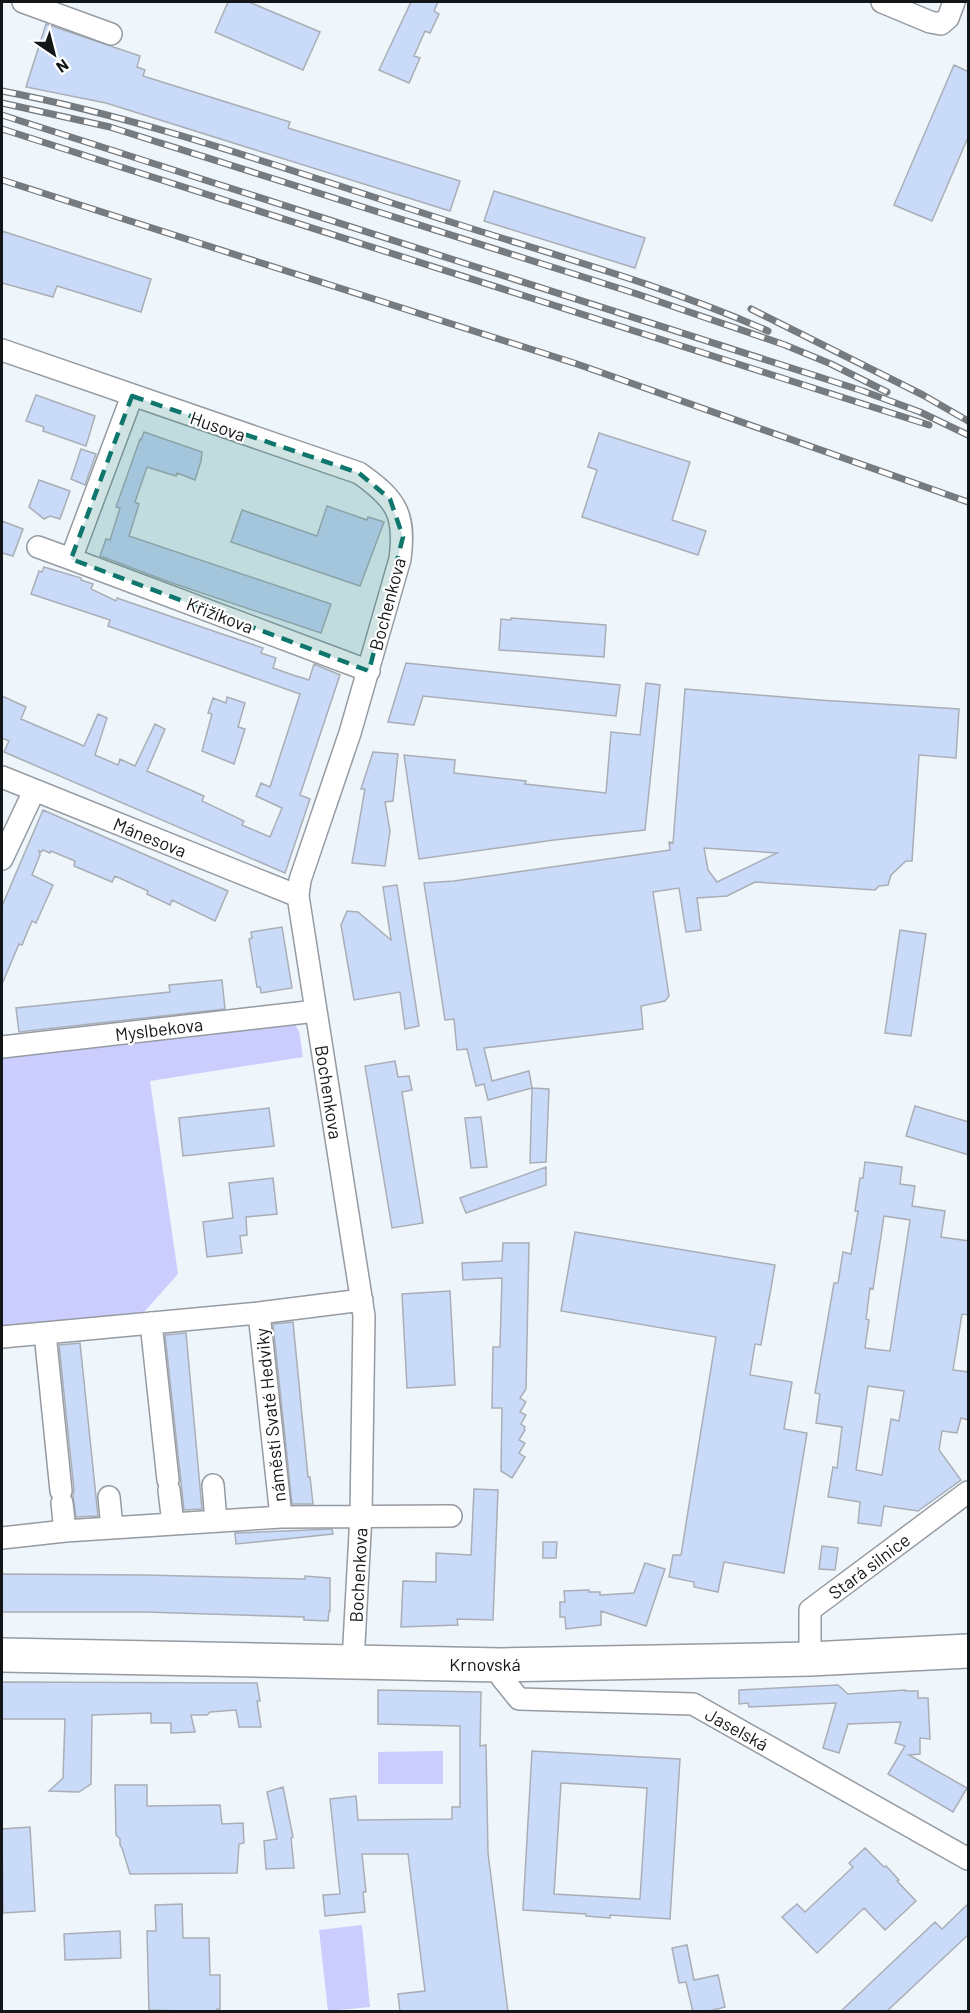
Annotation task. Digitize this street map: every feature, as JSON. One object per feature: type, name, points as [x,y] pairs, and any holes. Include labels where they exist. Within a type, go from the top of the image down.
[{"type":"main road","name":"Krnovská","points":[[2,1655],[501,1665],[810,1659],[969,1651]]},
{"type":"street","points":[[22,2],[111,34]]},
{"type":"street","points":[[882,2],[940,24],[948,18],[954,2]]},
{"type":"street","name":"Husova","points":[[2,350],[359,473],[377,485],[390,499],[399,515],[403,537]]},
{"type":"street","points":[[71,559],[132,396]]},
{"type":"street","name":"Bochenkova","points":[[353,1662],[361,1515],[362,1300],[298,896],[300,880],[369,671],[400,560],[403,537]]},
{"type":"street","name":"Křižíkova","points":[[38,547],[369,671]]},
{"type":"street","name":"Mánesova","points":[[2,777],[298,896]]},
{"type":"street","points":[[2,859],[34,791]]},
{"type":"street","name":"Myslbekova","points":[[2,1047],[316,1011]]},
{"type":"street","name":"náměstí Svaté Hedviky","points":[[2,1337],[259,1313],[362,1300]]},
{"type":"street","name":"náměstí Svaté Hedviky","points":[[259,1313],[281,1517]]},
{"type":"street","points":[[151,1323],[173,1524]]},
{"type":"street","points":[[45,1333],[65,1531]]},
{"type":"street","points":[[213,1485],[216,1521]]},
{"type":"street","name":"Stará silnice","points":[[810,1659],[810,1610],[969,1492]]},
{"type":"street","points":[[109,1497],[112,1528]]},
{"type":"street","name":"náměstí Svaté Hedviky","points":[[2,1538],[65,1531],[281,1517],[451,1516]]},
{"type":"street","name":"Jaselská","points":[[501,1665],[502,1677],[519,1699],[693,1704],[969,1859]]},
{"type":"highlighted area","points":[[132,396],[359,473],[390,499],[403,537],[369,671],[71,559]]},
{"type":"shaded area","points":[[295,1025],[299,1031],[303,1057],[150,1081],[178,1274],[144,1312],[110,1327],[2,1327],[2,1056]]},
{"type":"shaded area","points":[[443,1751],[443,1784],[378,1784],[378,1752]]},
{"type":"shaded area","points":[[362,1925],[370,2007],[328,2011],[319,1930]]},
{"type":"building","points":[[228,2],[249,2],[320,32],[303,70],[215,32]]},
{"type":"building","points":[[411,2],[438,2],[434,11],[439,14],[430,33],[425,31],[414,56],[420,58],[409,83],[379,70]]},
{"type":"building","points":[[46,24],[140,56],[137,67],[145,70],[143,76],[290,122],[288,128],[460,181],[450,211],[106,103],[26,87]]},
{"type":"building","points":[[954,65],[969,72],[969,135],[932,221],[894,205]]},
{"type":"building","points":[[494,191],[645,238],[635,268],[484,221]]},
{"type":"building","points":[[2,231],[151,279],[141,312],[57,286],[53,297],[2,283]]},
{"type":"building","points":[[36,395],[95,416],[86,446],[43,431],[44,427],[26,421]]},
{"type":"building","points":[[144,432],[202,452],[201,461],[195,480],[177,473],[176,476],[147,467],[135,502],[139,504],[129,536],[331,604],[321,633],[172,583],[100,556],[106,539],[110,540],[120,508],[116,507]]},
{"type":"building","points":[[599,433],[690,462],[672,520],[706,531],[698,555],[582,517],[597,470],[588,467]]},
{"type":"building","points":[[81,449],[96,454],[85,485],[71,479]]},
{"type":"building","points":[[39,480],[70,491],[60,519],[50,516],[44,519],[29,507]]},
{"type":"building","points":[[327,506],[367,520],[368,517],[384,522],[360,586],[231,542],[242,510],[317,536]]},
{"type":"building","points":[[2,521],[23,529],[13,556],[2,553]]},
{"type":"building","points":[[44,567],[81,578],[93,584],[91,589],[116,601],[117,598],[263,648],[261,653],[276,658],[273,668],[309,680],[314,664],[340,675],[300,795],[310,799],[285,873],[4,752],[9,741],[2,738],[2,696],[26,707],[21,719],[84,746],[98,714],[107,718],[95,755],[118,765],[120,759],[135,766],[155,724],[165,729],[147,771],[204,796],[202,801],[244,821],[242,825],[270,837],[282,808],[256,796],[261,783],[270,787],[300,694],[108,626],[110,620],[31,594],[39,571],[42,572]]},
{"type":"building","points":[[511,618],[606,625],[604,657],[499,650],[501,619],[511,620]]},
{"type":"building","points":[[406,663],[620,685],[616,716],[423,696],[414,725],[388,722]]},
{"type":"building","points":[[646,683],[660,685],[645,830],[419,859],[404,755],[455,760],[454,773],[606,793],[611,732],[640,735]]},
{"type":"building","points":[[685,689],[959,709],[956,758],[919,755],[912,861],[906,861],[891,875],[888,885],[879,886],[875,890],[755,882],[727,896],[697,898],[701,930],[686,932],[679,888],[653,892],[669,996],[665,1001],[641,1006],[643,1029],[484,1048],[492,1081],[529,1071],[532,1088],[488,1100],[484,1084],[476,1086],[467,1049],[457,1050],[454,1019],[445,1020],[424,883],[454,881],[670,850],[669,842],[673,843]],"holes":[[[704,848],[777,853],[717,882],[708,870]]]},
{"type":"building","points":[[227,697],[245,703],[238,727],[245,729],[234,764],[202,751],[212,714],[208,713],[213,698],[226,703]]},
{"type":"building","points":[[373,752],[398,754],[393,801],[385,802],[390,831],[385,866],[352,863],[365,789],[361,789]]},
{"type":"building","points":[[43,810],[228,891],[215,921],[172,900],[170,905],[147,894],[148,891],[115,876],[112,882],[74,866],[75,861],[51,851],[50,853],[39,851],[40,855],[32,875],[53,885],[36,923],[32,921],[22,945],[19,944],[2,984],[2,906]]},
{"type":"building","points":[[397,885],[419,1026],[405,1029],[400,992],[354,1000],[341,925],[347,911],[358,912],[391,940],[383,887]]},
{"type":"building","points":[[282,927],[292,988],[261,993],[260,987],[257,987],[249,939],[252,938],[251,932]]},
{"type":"building","points":[[900,930],[926,934],[911,1036],[885,1033]]},
{"type":"building","points":[[222,980],[225,1009],[19,1032],[16,1008],[170,992],[169,985]]},
{"type":"building","points":[[395,1061],[398,1077],[409,1076],[412,1090],[402,1092],[423,1223],[392,1228],[365,1066]]},
{"type":"building","points":[[532,1088],[549,1089],[546,1162],[530,1163]]},
{"type":"building","points":[[915,1106],[969,1122],[969,1155],[906,1136]]},
{"type":"building","points":[[269,1108],[274,1146],[183,1156],[179,1118]]},
{"type":"building","points":[[481,1117],[487,1167],[471,1168],[465,1118]]},
{"type":"building","points":[[865,1162],[902,1167],[900,1184],[915,1186],[912,1206],[945,1211],[941,1237],[969,1241],[969,1315],[962,1314],[953,1370],[969,1372],[969,1420],[961,1418],[957,1433],[942,1431],[939,1450],[961,1480],[918,1511],[884,1506],[881,1526],[858,1523],[860,1502],[828,1497],[833,1467],[837,1468],[842,1427],[816,1423],[820,1394],[815,1393],[834,1283],[838,1283],[843,1252],[851,1254],[858,1211],[855,1211],[860,1178],[863,1178]],"holes":[[[884,1216],[910,1220],[890,1351],[865,1348],[870,1288],[873,1289]],[[868,1386],[904,1391],[899,1421],[891,1419],[882,1475],[856,1470]]]},
{"type":"building","points":[[546,1167],[546,1185],[466,1213],[460,1198]]},
{"type":"building","points":[[273,1178],[277,1214],[246,1217],[247,1235],[240,1236],[242,1253],[207,1257],[203,1222],[233,1218],[229,1183]]},
{"type":"building","points":[[575,1232],[775,1265],[761,1345],[755,1344],[750,1375],[792,1382],[784,1429],[807,1433],[784,1573],[724,1562],[718,1592],[694,1587],[694,1582],[669,1577],[673,1555],[681,1555],[716,1337],[561,1311]]},
{"type":"building","points":[[503,1243],[529,1243],[526,1389],[520,1398],[526,1402],[520,1412],[526,1415],[521,1424],[525,1430],[519,1440],[525,1443],[519,1453],[525,1457],[512,1478],[501,1471],[502,1408],[492,1408],[493,1347],[500,1347],[502,1278],[463,1280],[462,1263],[502,1261]]},
{"type":"building","points":[[450,1291],[455,1385],[407,1388],[402,1294]]},
{"type":"building","points":[[293,1322],[308,1477],[310,1477],[313,1504],[292,1504],[273,1324]]},
{"type":"building","points":[[186,1333],[202,1509],[184,1510],[165,1335]]},
{"type":"building","points":[[80,1343],[98,1516],[76,1517],[59,1345]]},
{"type":"building","points":[[474,1489],[498,1490],[493,1620],[457,1619],[458,1625],[401,1627],[403,1581],[436,1582],[436,1553],[471,1555]]},
{"type":"building","points":[[332,1529],[333,1534],[236,1544],[235,1533]]},
{"type":"building","points":[[543,1542],[557,1542],[556,1558],[543,1558]]},
{"type":"building","points":[[822,1546],[838,1548],[835,1570],[819,1569]]},
{"type":"building","points":[[645,1563],[665,1569],[646,1626],[601,1611],[601,1625],[566,1629],[565,1617],[560,1617],[560,1602],[565,1602],[564,1591],[589,1590],[589,1592],[600,1592],[600,1595],[634,1593]]},
{"type":"building","points":[[2,1574],[330,1578],[330,1611],[328,1621],[304,1620],[304,1617],[145,1612],[2,1612]]},
{"type":"building","points":[[2,1682],[257,1683],[261,1727],[239,1727],[236,1710],[191,1715],[195,1732],[171,1733],[171,1723],[151,1723],[151,1713],[92,1715],[91,1784],[79,1792],[49,1791],[63,1778],[65,1719],[2,1719]]},
{"type":"building","points":[[838,1685],[848,1694],[905,1690],[918,1691],[918,1698],[928,1698],[930,1739],[920,1738],[920,1754],[909,1755],[967,1788],[953,1812],[888,1774],[905,1746],[895,1743],[901,1722],[848,1724],[839,1753],[823,1748],[836,1703],[749,1707],[748,1703],[739,1704],[739,1690]]},
{"type":"building","points":[[378,1690],[481,1692],[480,1746],[486,1745],[488,1853],[508,2012],[400,2012],[398,1994],[425,1991],[408,1854],[362,1854],[366,1892],[363,1892],[365,1912],[325,1916],[323,1895],[340,1894],[330,1799],[356,1796],[358,1820],[452,1819],[452,1807],[460,1807],[460,1726],[378,1724]]},
{"type":"building","points":[[532,1751],[680,1759],[670,1919],[610,1915],[610,1918],[523,1910]],"holes":[[[561,1783],[647,1788],[640,1899],[554,1894]]]},
{"type":"building","points":[[115,1785],[147,1785],[147,1806],[220,1805],[222,1824],[243,1823],[244,1843],[239,1844],[237,1873],[130,1874],[120,1839],[116,1835]]},
{"type":"building","points":[[283,1787],[293,1837],[291,1838],[294,1868],[266,1869],[264,1841],[277,1839],[267,1792]]},
{"type":"building","points":[[30,1827],[35,1911],[3,1913],[2,1829]]},
{"type":"building","points":[[865,1848],[884,1867],[886,1866],[916,1901],[885,1930],[864,1908],[817,1953],[782,1917],[797,1904],[805,1912],[853,1867],[849,1863]]},
{"type":"building","points":[[969,1903],[969,1934],[886,2012],[840,2012],[935,1922],[942,1929]]},
{"type":"building","points":[[182,1904],[183,1938],[209,1938],[210,1975],[220,1975],[220,2009],[217,2009],[217,2012],[149,2010],[147,1931],[156,1931],[155,1905]]},
{"type":"building","points":[[120,1931],[121,1958],[65,1960],[64,1934]]},
{"type":"building","points":[[687,1945],[694,1980],[718,1975],[725,2007],[706,2012],[693,2012],[686,1982],[679,1983],[672,1948]]},
{"type":"railway","points":[[2,91],[110,116],[217,147],[643,283],[768,331]]},
{"type":"railway","points":[[2,103],[110,127],[637,294],[785,345],[831,364],[887,392]]},
{"type":"railway","points":[[2,115],[863,391],[920,412],[968,435]]},
{"type":"railway","points":[[2,129],[929,425]]},
{"type":"railway","points":[[2,180],[577,364],[968,502]]},
{"type":"railway","points":[[751,309],[923,395],[968,421]]}]
